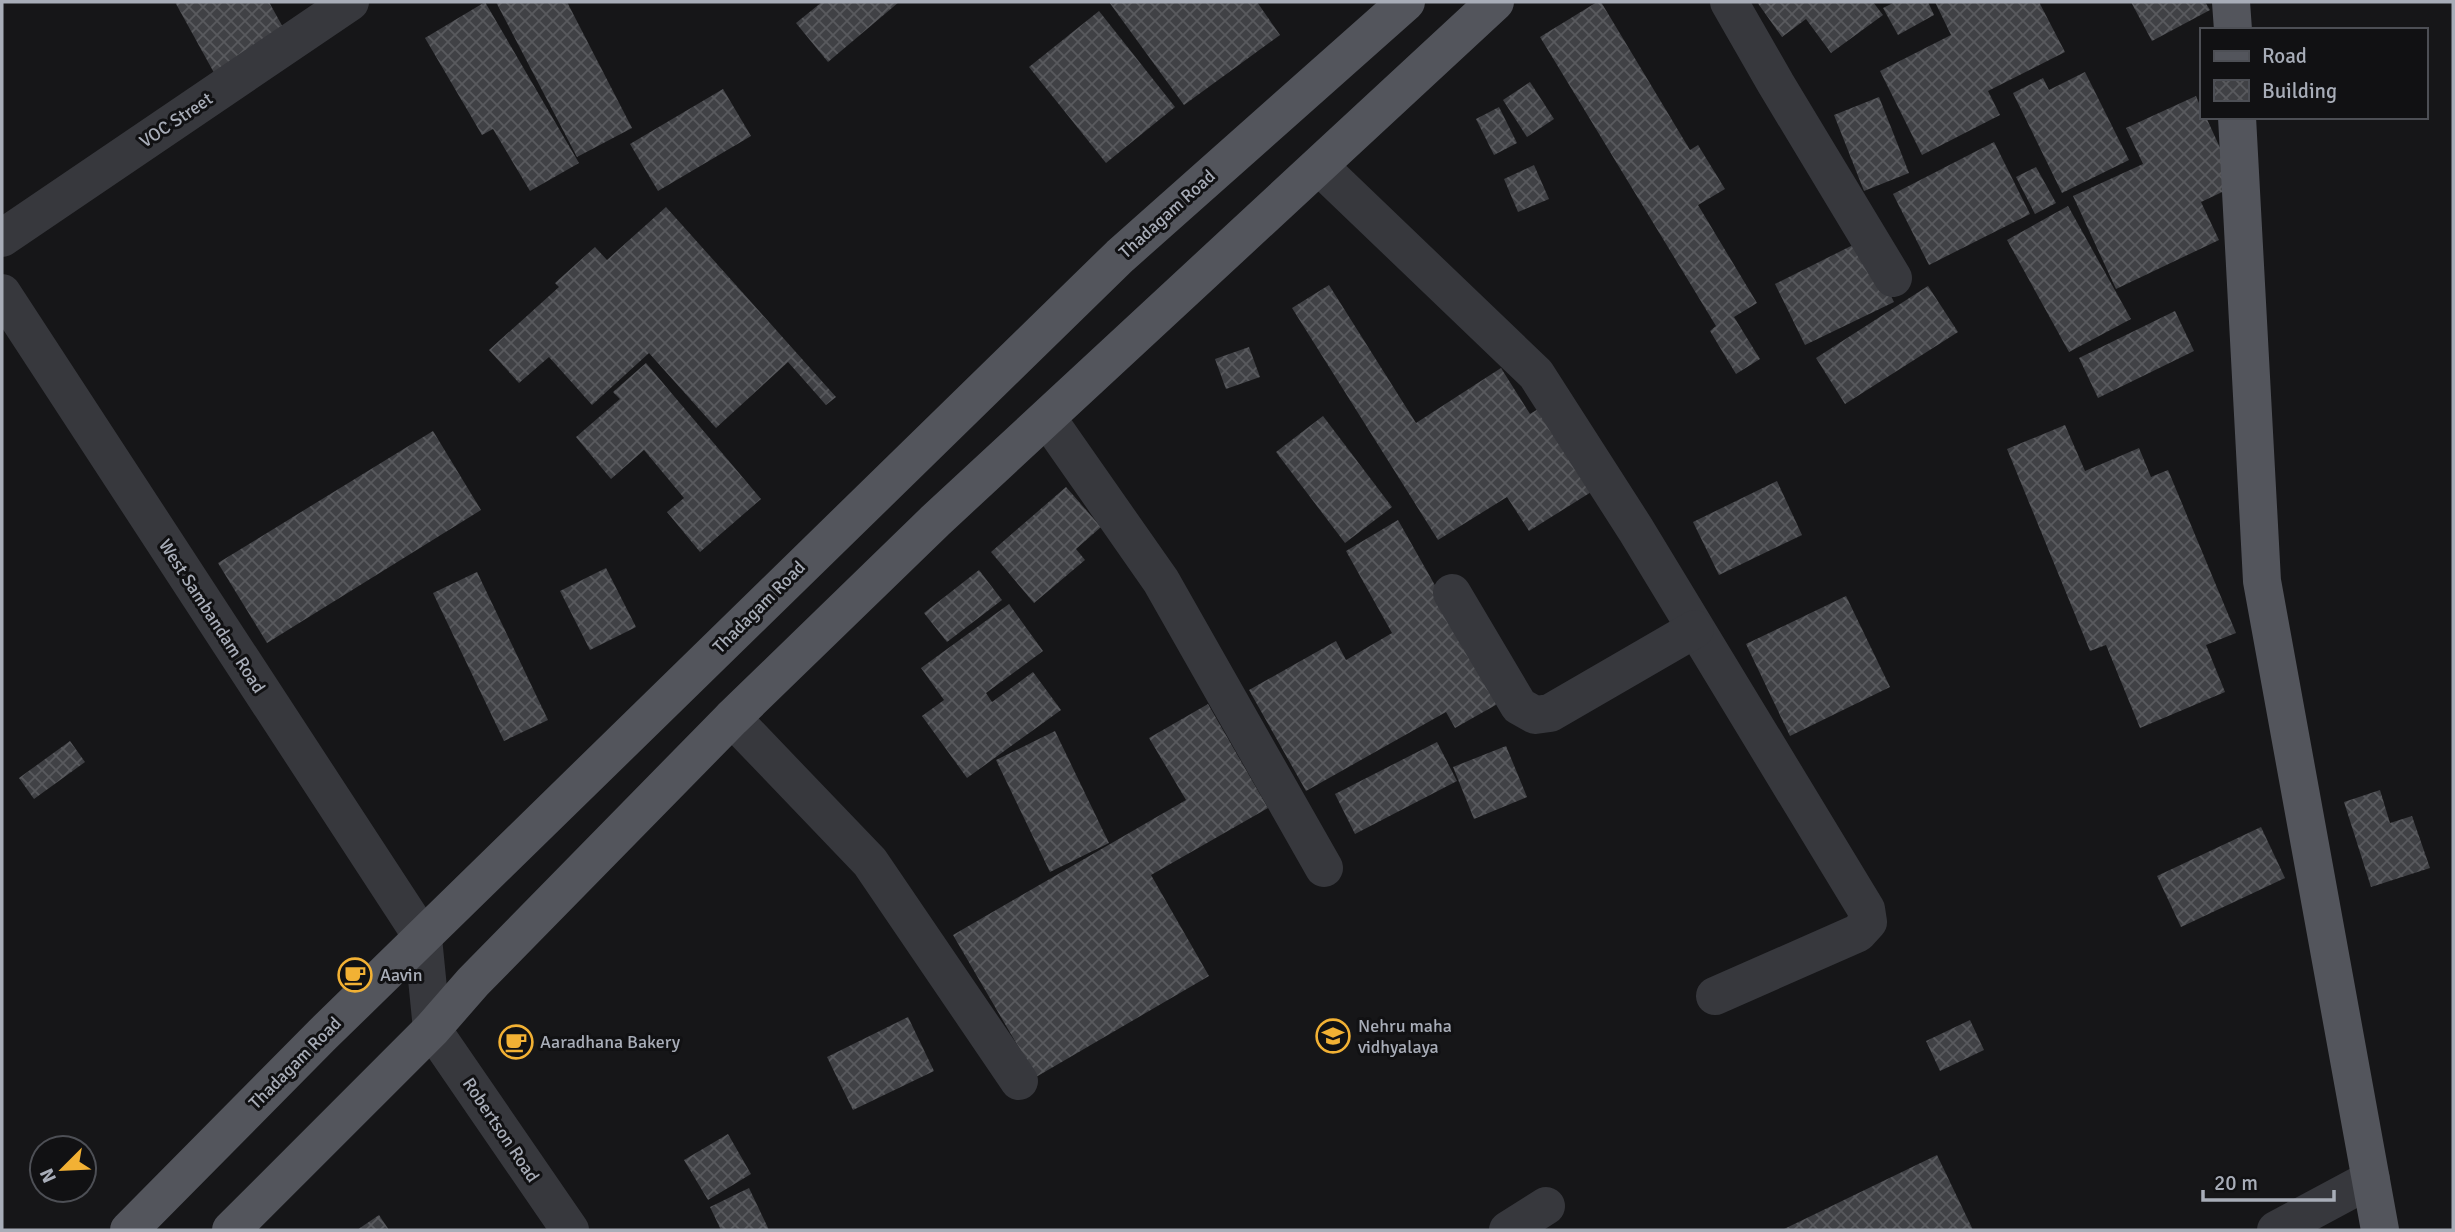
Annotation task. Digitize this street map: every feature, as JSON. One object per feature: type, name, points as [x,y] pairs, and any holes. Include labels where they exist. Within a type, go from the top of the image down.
[{"type":"main road","name":"Thadagam Road","points":[[130,1230],[322,1035],[1120,256],[1406,2]]},
{"type":"main road","points":[[231,1230],[432,1029],[473,982],[732,718],[935,521],[1495,2]]},
{"type":"main road","points":[[2231,2],[2233,28]]},
{"type":"main road","points":[[2237,119],[2262,581],[2380,1230]]},
{"type":"street","name":"VOC Street","points":[[2,238],[350,2]]},
{"type":"street","points":[[1729,2],[1893,278]]},
{"type":"street","points":[[1319,166],[1536,374],[1636,530],[1866,909],[1868,922],[1858,933],[1715,996]]},
{"type":"street","name":"West Sambandam Road","points":[[2,293],[423,938]]},
{"type":"street","points":[[1047,418],[1161,581],[1324,868]]},
{"type":"street","points":[[1452,593],[1520,706],[1535,715],[1550,713],[1695,629]]},
{"type":"street","points":[[732,718],[870,862],[1019,1081]]},
{"type":"street","points":[[423,938],[432,1029]]},
{"type":"street","name":"Robertson Road","points":[[432,1029],[570,1230]]},
{"type":"street","points":[[2276,1230],[2371,1179]]},
{"type":"street","points":[[1508,1230],[1546,1206]]},
{"type":"building","points":[[175,2],[269,2],[290,40],[218,80]]},
{"type":"building","points":[[485,2],[579,163],[530,191],[493,129],[482,135],[425,38]]},
{"type":"building","points":[[496,2],[567,2],[632,128],[577,157]]},
{"type":"building","points":[[822,2],[899,2],[828,62],[796,23]]},
{"type":"building","points":[[1109,2],[1257,2],[1280,35],[1184,105]]},
{"type":"building","points":[[1601,2],[1690,150],[1698,145],[1725,189],[1698,205],[1757,303],[1734,317],[1760,359],[1736,374],[1710,331],[1716,326],[1540,37]]},
{"type":"building","points":[[1757,2],[1873,2],[1883,15],[1831,53],[1806,19],[1782,37]]},
{"type":"building","points":[[1895,2],[1928,2],[1934,15],[1898,35],[1883,8]]},
{"type":"building","points":[[1935,2],[2039,2],[2065,52],[1988,91],[2000,115],[1922,155],[1880,71],[1951,35]]},
{"type":"building","points":[[2131,2],[2205,2],[2210,10],[2152,41]]},
{"type":"building","points":[[1099,11],[1175,107],[1106,163],[1029,67]]},
{"type":"building","points":[[2085,72],[2129,160],[2062,193],[2013,93],[2043,78],[2049,90]]},
{"type":"building","points":[[1530,82],[1554,119],[1527,137],[1503,100]]},
{"type":"building","points":[[723,89],[751,136],[658,191],[630,144]]},
{"type":"building","points":[[2196,96],[2200,106],[2200,119],[2207,119],[2237,185],[2201,202],[2219,240],[2116,289],[2073,196],[2143,164],[2126,128]]},
{"type":"building","points":[[1879,97],[1909,173],[1864,191],[1834,115]]},
{"type":"building","points":[[1499,107],[1517,143],[1494,155],[1476,119]]},
{"type":"building","points":[[1994,142],[2030,214],[1929,265],[1893,194]]},
{"type":"building","points":[[1534,165],[1549,199],[1518,212],[1504,179]]},
{"type":"building","points":[[2036,167],[2056,203],[2035,214],[2016,177]]},
{"type":"building","points":[[2068,206],[2131,319],[2069,352],[2007,240]]},
{"type":"building","points":[[666,207],[836,397],[826,405],[788,362],[716,428],[649,353],[592,405],[549,357],[519,383],[489,350],[559,287],[555,283],[595,247],[607,260]]},
{"type":"building","points":[[1863,240],[1894,302],[1805,345],[1775,284]]},
{"type":"building","points":[[1329,285],[1416,423],[1501,368],[1530,414],[1543,406],[1596,489],[1529,531],[1507,497],[1438,540],[1292,308]]},
{"type":"building","points":[[1928,286],[1958,332],[1845,404],[1816,358]]},
{"type":"building","points":[[2175,311],[2194,351],[2098,398],[2079,358]]},
{"type":"building","points":[[1249,347],[1260,377],[1226,389],[1215,359]]},
{"type":"building","points":[[646,363],[761,499],[700,552],[667,512],[684,498],[644,450],[611,479],[576,437],[620,399],[613,392]]},
{"type":"building","points":[[1323,416],[1392,507],[1345,543],[1276,452]]},
{"type":"building","points":[[2065,425],[2085,471],[2139,448],[2151,477],[2168,470],[2236,633],[2206,645],[2225,692],[2140,728],[2106,645],[2090,651],[2007,449]]},
{"type":"building","points":[[433,431],[481,510],[267,643],[218,563]]},
{"type":"building","points":[[1777,481],[1802,535],[1719,575],[1693,522]]},
{"type":"building","points":[[1066,487],[1101,527],[1076,549],[1085,560],[1034,603],[991,552]]},
{"type":"building","points":[[1398,520],[1501,702],[1455,728],[1446,712],[1306,791],[1249,690],[1336,641],[1346,660],[1392,633],[1346,551]]},
{"type":"building","points":[[606,568],[636,627],[590,650],[560,591]]},
{"type":"building","points":[[979,570],[1002,600],[947,642],[924,613]]},
{"type":"building","points":[[477,572],[548,720],[504,741],[433,593]]},
{"type":"building","points":[[1846,596],[1890,687],[1790,736],[1746,644]]},
{"type":"building","points":[[1009,604],[1043,651],[986,693],[992,702],[1033,672],[1061,710],[967,778],[922,716],[944,700],[921,668]]},
{"type":"building","points":[[1208,704],[1268,808],[1151,875],[1209,976],[1036,1077],[953,935],[1186,800],[1149,738]]},
{"type":"building","points":[[1055,731],[1109,843],[1050,872],[996,760]]},
{"type":"building","points":[[70,741],[85,762],[34,799],[19,778]]},
{"type":"building","points":[[1437,742],[1457,781],[1355,834],[1335,794]]},
{"type":"building","points":[[1506,746],[1527,797],[1474,819],[1453,767]]},
{"type":"building","points":[[2380,790],[2390,823],[2412,816],[2430,868],[2371,887],[2344,802]]},
{"type":"building","points":[[2261,827],[2285,878],[2181,927],[2157,876]]},
{"type":"building","points":[[908,1017],[934,1071],[853,1110],[827,1057]]},
{"type":"building","points":[[1970,1020],[1984,1050],[1940,1071],[1926,1041]]},
{"type":"building","points":[[728,1134],[751,1174],[708,1200],[684,1160]]},
{"type":"building","points":[[1937,1155],[1973,1230],[1782,1230]]},
{"type":"building","points":[[749,1188],[769,1230],[721,1230],[710,1207]]},
{"type":"building","points":[[379,1215],[389,1230],[357,1230]]},
{"type":"place","name":"Aavin","points":[[355,975]]},
{"type":"place","name":"Nehru maha vidhyalaya","points":[[1333,1036]]},
{"type":"place","name":"Aaradhana Bakery","points":[[516,1042]]}]
